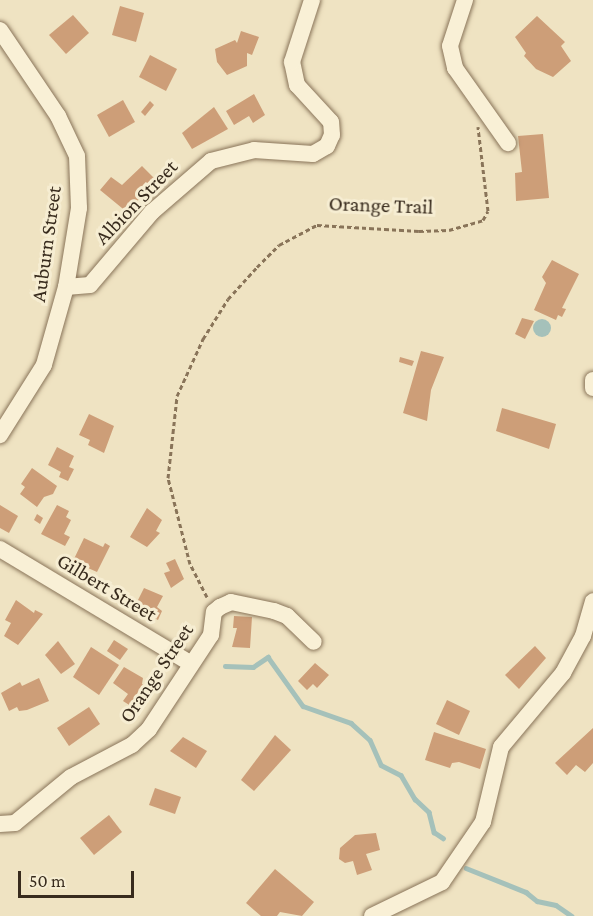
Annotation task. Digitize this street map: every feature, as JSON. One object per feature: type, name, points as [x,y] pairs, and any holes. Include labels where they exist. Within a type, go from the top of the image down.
[{"type":"street","name":"Albion Street","points":[[66,287],[90,285],[152,212],[211,160],[254,150],[313,154],[327,146],[332,135],[331,122],[297,85],[292,62],[312,0]]},
{"type":"street","points":[[465,0],[450,46],[455,68],[474,99],[501,128],[508,143]]},
{"type":"street","name":"Auburn Street","points":[[0,30],[58,116],[77,156],[78,208],[66,287],[44,365],[0,435]]},
{"type":"street","points":[[593,380],[593,388]]},
{"type":"street","name":"Gilbert Street","points":[[0,549],[190,663]]},
{"type":"street","points":[[372,916],[442,882],[483,822],[501,747],[563,673],[583,636],[593,601]]},
{"type":"street","points":[[214,612],[231,602],[274,611],[287,616],[314,642]]},
{"type":"street","name":"Orange Street","points":[[0,824],[15,823],[71,777],[132,745],[148,729],[190,663],[211,635],[214,612]]},
{"type":"path","name":"Orange Trail","points":[[214,612],[190,564],[168,478],[169,449],[177,396],[188,365],[228,299],[279,244],[317,225],[419,231],[449,230],[483,220],[488,211],[474,99]]},
{"type":"water","points":[[542,319],[548,322],[551,328],[548,334],[542,337],[536,334],[533,328],[536,322]]},
{"type":"building","points":[[120,6],[144,13],[136,42],[112,35]]},
{"type":"building","points":[[73,15],[89,33],[66,54],[49,35]]},
{"type":"building","points":[[537,16],[565,42],[561,46],[571,61],[553,77],[536,69],[524,56],[526,53],[515,37]]},
{"type":"building","points":[[241,31],[259,37],[252,55],[247,53],[247,66],[227,75],[217,62],[215,49],[235,40],[237,43]]},
{"type":"building","points":[[150,55],[177,69],[166,91],[139,77]]},
{"type":"building","points":[[254,94],[265,115],[253,123],[249,116],[234,125],[226,111]]},
{"type":"building","points":[[123,100],[135,122],[109,137],[97,115]]},
{"type":"building","points":[[150,101],[154,105],[145,116],[141,112]]},
{"type":"building","points":[[214,107],[228,129],[192,149],[182,133]]},
{"type":"building","points":[[543,134],[549,198],[516,201],[515,173],[522,172],[518,136]]},
{"type":"building","points":[[142,166],[154,178],[135,196],[139,199],[128,213],[100,190],[111,177],[122,185]]},
{"type":"building","points":[[552,260],[579,274],[562,308],[566,309],[562,317],[558,315],[556,320],[534,310],[546,283],[542,277]]},
{"type":"building","points":[[522,318],[534,321],[525,339],[515,334]]},
{"type":"building","points":[[421,351],[444,357],[431,390],[427,421],[403,413]]},
{"type":"building","points":[[400,357],[414,361],[412,366],[399,362]]},
{"type":"building","points":[[502,408],[556,424],[549,449],[496,431]]},
{"type":"building","points":[[89,414],[114,426],[104,453],[88,445],[90,440],[79,435]]},
{"type":"building","points":[[57,447],[74,456],[69,467],[74,469],[68,481],[59,477],[61,472],[48,465]]},
{"type":"building","points":[[32,468],[57,486],[53,494],[44,497],[37,507],[20,494],[25,487],[21,484]]},
{"type":"building","points":[[0,505],[18,516],[9,533],[0,528]]},
{"type":"building","points":[[57,505],[69,511],[66,517],[71,520],[64,534],[70,537],[65,546],[41,534]]},
{"type":"building","points":[[147,508],[162,520],[156,531],[160,533],[147,547],[130,537]]},
{"type":"building","points":[[37,514],[43,518],[40,524],[34,520]]},
{"type":"building","points":[[84,538],[103,547],[105,543],[110,546],[97,572],[88,568],[87,570],[73,561]]},
{"type":"building","points":[[175,559],[184,579],[171,588],[164,573],[170,571],[166,563]]},
{"type":"building","points":[[144,588],[163,596],[157,607],[162,611],[158,620],[134,608]]},
{"type":"building","points":[[16,600],[34,613],[35,610],[43,614],[18,645],[4,636],[11,623],[5,620]]},
{"type":"building","points":[[234,616],[252,617],[250,648],[232,647],[237,628],[233,628]]},
{"type":"building","points":[[114,640],[128,649],[120,660],[107,651]]},
{"type":"building","points":[[58,641],[75,664],[61,674],[45,655]]},
{"type":"building","points":[[535,646],[546,658],[519,689],[505,675]]},
{"type":"building","points":[[91,647],[119,665],[99,695],[73,677]]},
{"type":"building","points":[[315,663],[329,675],[317,688],[313,684],[307,690],[298,681]]},
{"type":"building","points":[[124,667],[143,678],[142,684],[151,690],[137,710],[123,701],[128,694],[113,683]]},
{"type":"building","points":[[39,678],[49,701],[27,710],[19,711],[17,707],[9,711],[1,693],[20,682],[22,686]]},
{"type":"building","points":[[447,700],[470,711],[459,735],[436,724]]},
{"type":"building","points":[[89,707],[100,724],[69,746],[57,728]]},
{"type":"building","points":[[593,728],[593,763],[585,772],[576,765],[567,775],[555,763]]},
{"type":"building","points":[[434,732],[486,749],[480,769],[459,762],[452,763],[450,768],[425,760]]},
{"type":"building","points":[[275,735],[291,750],[254,791],[241,780]]},
{"type":"building","points":[[183,737],[207,751],[196,768],[170,751]]},
{"type":"building","points":[[155,788],[181,797],[175,814],[149,805]]},
{"type":"building","points":[[109,815],[122,832],[94,855],[80,838]]},
{"type":"building","points":[[376,833],[380,850],[366,854],[372,870],[357,875],[353,861],[345,863],[339,859],[340,848],[355,835]]},
{"type":"building","points":[[275,869],[314,902],[302,916],[280,912],[277,916],[261,916],[246,903]]},
{"type":"waterway","points":[[225,666],[253,667],[268,657],[303,706],[351,723],[370,740],[381,765],[401,775],[415,799],[429,812],[434,832],[443,838]]},
{"type":"waterway","points":[[466,868],[526,892],[537,901],[556,905],[572,916]]}]
